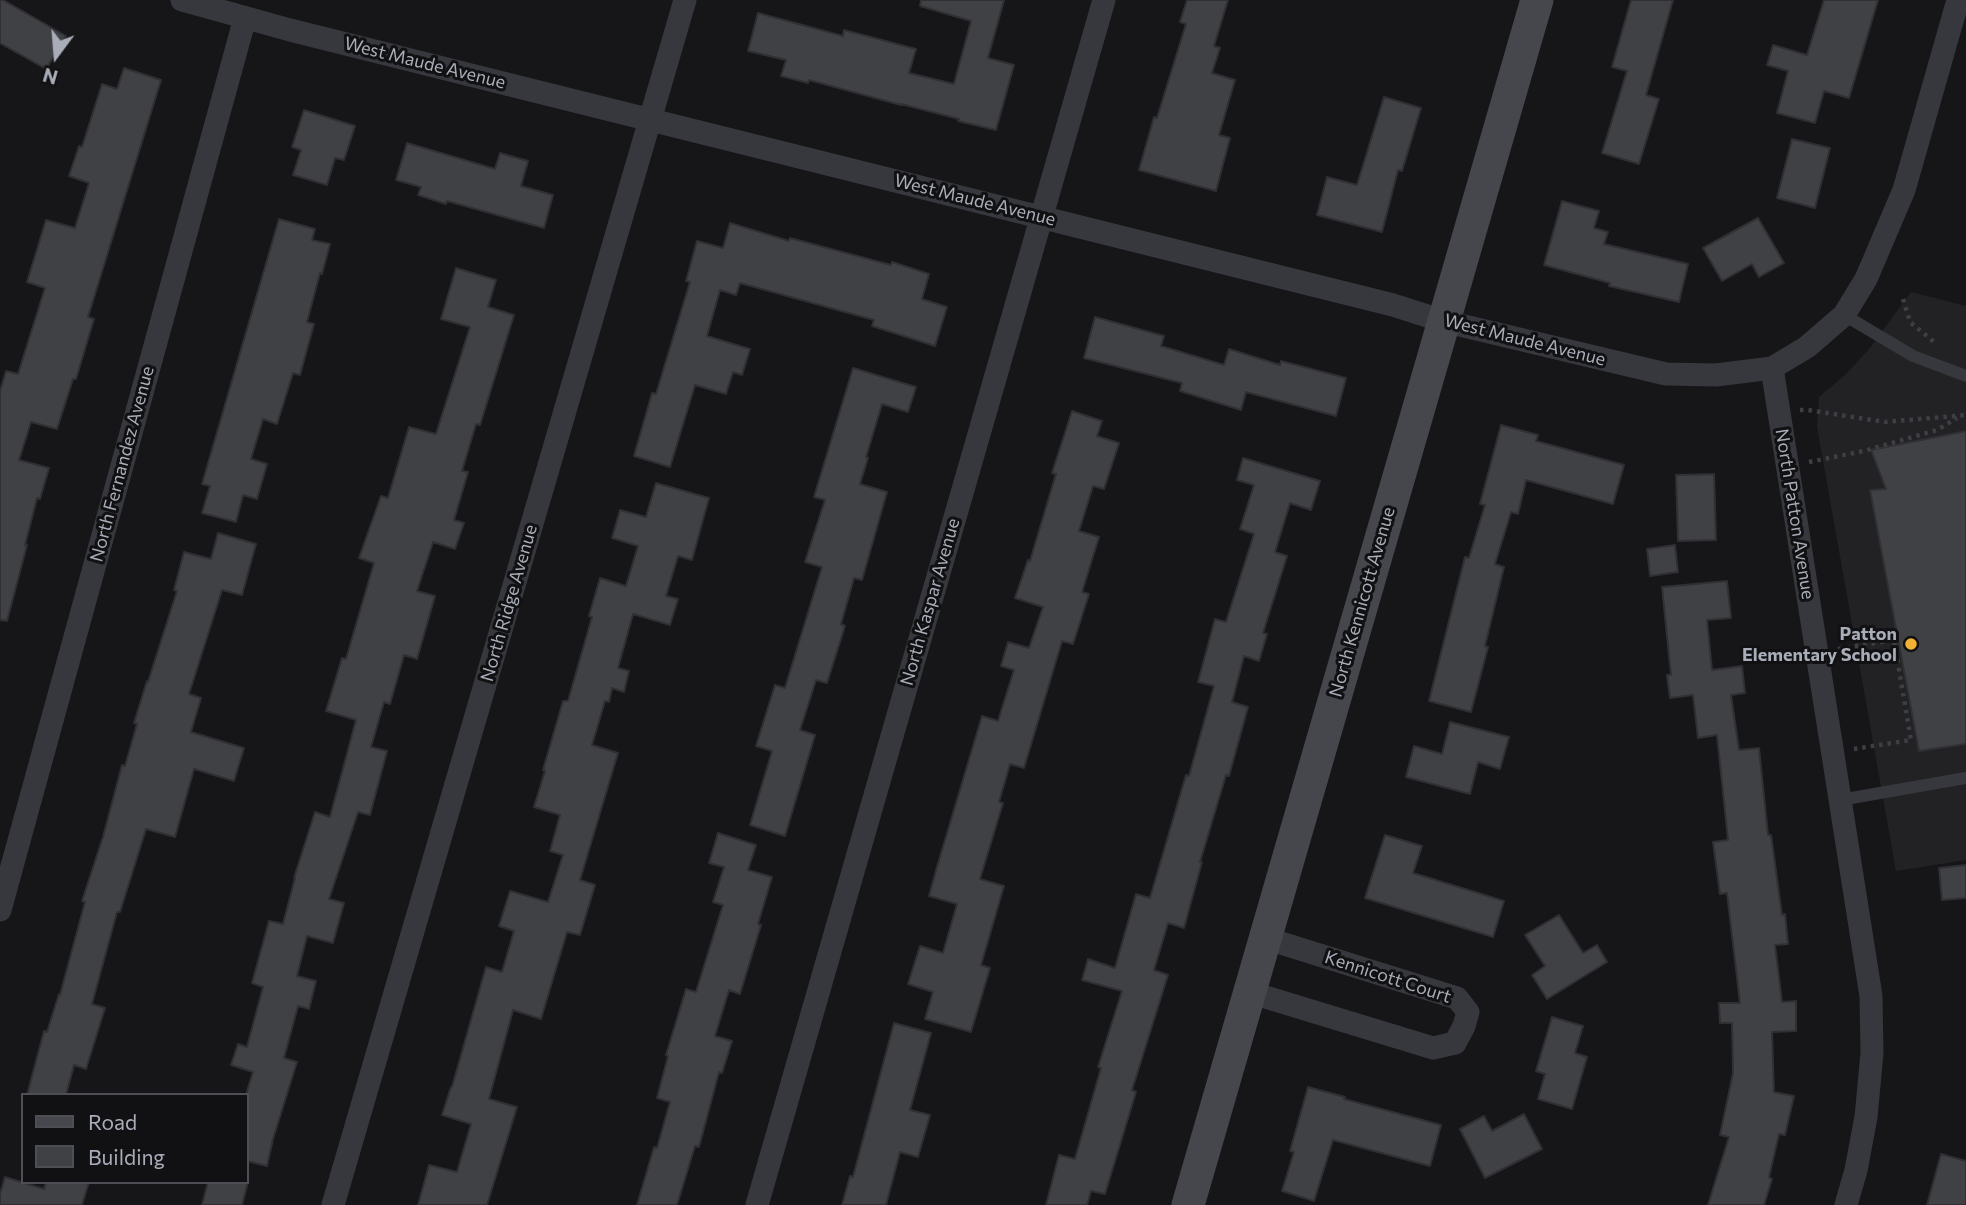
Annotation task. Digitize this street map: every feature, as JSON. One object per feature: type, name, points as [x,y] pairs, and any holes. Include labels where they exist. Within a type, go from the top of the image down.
[{"type":"street","name":"West Maude Avenue","points":[[182,0],[1393,305],[1443,321],[1666,374],[1716,375],[1772,368]]},
{"type":"street","name":"North Ridge Avenue","points":[[333,1205],[685,0]]},
{"type":"street","name":"North Kaspar Avenue","points":[[757,1205],[1104,0]]},
{"type":"street","name":"North Kennicott Avenue","points":[[1188,1205],[1537,0]]},
{"type":"street","points":[[1772,368],[1807,347],[1844,314],[1866,279],[1904,190],[1958,0]]},
{"type":"street","name":"North Fernandez Avenue","points":[[0,910],[245,18]]},
{"type":"street","name":"North Patton Avenue","points":[[1772,368],[1871,996],[1872,1053],[1866,1117],[1846,1205]]},
{"type":"street","name":"Kennicott Court","points":[[1249,992],[1433,1048],[1455,1044],[1464,1026],[1468,1012],[1457,998],[1265,938]]},
{"type":"lane","points":[[1844,314],[1913,356],[1966,376]]},
{"type":"lane","points":[[1840,800],[1966,778]]},
{"type":"path","points":[[1903,299],[1910,322],[1937,345]]},
{"type":"path","points":[[1779,413],[1808,410],[1885,422],[1966,415]]},
{"type":"path","points":[[1819,461],[1937,430],[1959,416]]},
{"type":"path","points":[[1817,653],[1894,640],[1911,740],[1832,752]]},
{"type":"shaded area","name":"Patton Elementary School","points":[[1911,292],[1966,306],[1966,860],[1896,871],[1817,427],[1819,397],[1845,375],[1870,348]]},
{"type":"building","points":[[0,0],[66,36],[46,69],[0,43]]},
{"type":"building","points":[[921,0],[1004,0],[988,58],[1014,65],[996,130],[809,80],[808,83],[781,76],[786,60],[748,51],[758,13],[843,36],[844,30],[916,49],[909,73],[954,84],[971,21],[920,6]]},
{"type":"building","points":[[1187,0],[1228,0],[1214,46],[1220,48],[1212,73],[1235,80],[1219,135],[1230,138],[1216,191],[1139,170],[1186,24],[1180,22]]},
{"type":"building","points":[[1631,0],[1673,0],[1646,95],[1659,99],[1639,164],[1602,153],[1627,71],[1612,67]]},
{"type":"building","points":[[1824,0],[1878,0],[1849,98],[1824,91],[1815,123],[1777,113],[1788,71],[1767,65],[1773,45],[1807,55]]},
{"type":"building","points":[[124,68],[161,80],[88,317],[94,319],[76,379],[73,379],[57,429],[31,422],[19,460],[49,468],[40,499],[37,498],[7,621],[0,620],[0,391],[6,371],[18,374],[45,288],[27,282],[46,220],[75,228],[89,183],[69,176],[79,146],[82,147],[102,84],[117,89]]},
{"type":"building","points":[[1384,97],[1421,108],[1402,171],[1398,170],[1382,232],[1317,215],[1327,177],[1357,185]]},
{"type":"building","points":[[304,110],[355,126],[344,160],[335,158],[327,185],[293,175],[301,150],[292,147]]},
{"type":"building","points":[[1792,139],[1830,148],[1815,208],[1777,198]]},
{"type":"building","points":[[407,143],[495,169],[500,153],[528,161],[521,186],[553,195],[544,228],[418,195],[421,187],[396,180]]},
{"type":"building","points":[[1562,201],[1599,211],[1594,228],[1608,232],[1604,244],[1688,264],[1679,302],[1609,286],[1610,283],[1544,265]]},
{"type":"building","points":[[1758,218],[1784,263],[1759,277],[1752,264],[1722,281],[1703,248]]},
{"type":"building","points":[[279,219],[315,229],[312,240],[330,244],[307,322],[314,324],[300,375],[293,373],[277,424],[263,419],[251,459],[267,464],[257,499],[243,495],[236,522],[202,513],[210,486],[202,484]]},
{"type":"building","points":[[730,223],[789,241],[790,238],[891,265],[892,262],[929,274],[922,299],[947,307],[935,346],[872,326],[874,320],[740,283],[736,295],[720,290],[707,336],[750,349],[742,375],[733,372],[726,394],[695,385],[670,467],[634,456],[652,393],[656,394],[690,282],[686,281],[697,241],[723,248]]},
{"type":"building","points":[[456,268],[496,280],[488,307],[514,315],[480,425],[476,424],[462,471],[468,472],[454,520],[464,523],[455,549],[433,542],[417,591],[435,596],[417,659],[404,655],[390,704],[384,702],[371,747],[387,751],[370,815],[358,812],[329,899],[344,903],[333,943],[307,936],[297,976],[316,981],[309,1009],[298,1006],[284,1058],[297,1062],[267,1166],[248,1161],[247,1091],[253,1072],[231,1065],[238,1044],[247,1047],[263,987],[252,983],[269,921],[283,924],[315,812],[330,817],[356,720],[326,711],[342,658],[346,659],[374,563],[359,558],[381,496],[388,498],[409,427],[436,434],[470,327],[441,319]]},
{"type":"building","points":[[1095,317],[1164,336],[1161,346],[1224,365],[1229,349],[1280,365],[1281,361],[1346,378],[1336,416],[1246,392],[1241,410],[1180,391],[1182,383],[1084,358]]},
{"type":"building","points":[[853,368],[916,387],[908,412],[882,404],[866,457],[868,458],[860,484],[887,492],[862,580],[854,578],[841,624],[845,626],[827,683],[816,680],[800,730],[815,735],[785,836],[750,825],[772,751],[756,746],[775,685],[785,688],[822,567],[805,562],[825,500],[814,497]]},
{"type":"building","points":[[1072,411],[1102,421],[1097,436],[1119,443],[1104,489],[1093,486],[1079,531],[1099,537],[1082,592],[1089,594],[1073,644],[1062,641],[1024,768],[1010,764],[999,802],[1003,803],[980,879],[1004,886],[981,965],[990,968],[971,1032],[925,1019],[933,992],[908,984],[920,946],[943,953],[957,904],[929,896],[937,867],[982,716],[998,721],[1014,670],[1001,666],[1008,642],[1029,648],[1043,607],[1015,598],[1028,560],[1030,561],[1056,474],[1052,473]]},
{"type":"building","points":[[1501,425],[1538,435],[1536,441],[1624,465],[1613,504],[1526,480],[1518,514],[1511,512],[1495,564],[1504,567],[1485,646],[1488,647],[1471,712],[1429,701],[1465,557],[1469,558],[1485,505],[1480,504]]},
{"type":"building","points":[[1966,431],[1966,744],[1919,751],[1870,490],[1886,489],[1871,450]]},
{"type":"building","points":[[1243,458],[1320,481],[1311,510],[1290,503],[1275,552],[1287,556],[1263,633],[1267,634],[1259,661],[1244,656],[1232,702],[1248,707],[1229,776],[1226,775],[1200,862],[1184,928],[1168,923],[1154,970],[1168,975],[1132,1090],[1136,1092],[1105,1194],[1091,1191],[1087,1205],[1046,1205],[1059,1155],[1075,1159],[1101,1068],[1098,1067],[1122,991],[1082,980],[1088,959],[1115,968],[1136,894],[1150,898],[1214,686],[1198,682],[1215,619],[1226,622],[1254,534],[1240,529],[1254,485],[1237,480]]},
{"type":"building","points":[[1714,474],[1716,540],[1678,541],[1676,475]]},
{"type":"building","points":[[656,483],[709,498],[692,560],[678,556],[666,596],[678,599],[670,625],[633,614],[618,668],[629,671],[624,692],[612,688],[609,702],[605,701],[592,745],[618,753],[580,880],[595,885],[580,935],[567,932],[541,1019],[513,1010],[489,1099],[517,1107],[487,1205],[418,1205],[429,1165],[457,1172],[471,1124],[442,1115],[486,967],[502,972],[514,931],[499,926],[510,891],[548,902],[563,855],[550,851],[560,815],[534,807],[545,771],[543,770],[563,701],[568,701],[600,578],[626,586],[638,546],[612,538],[620,510],[646,517]]},
{"type":"building","points":[[218,533],[256,544],[242,595],[222,590],[189,694],[201,698],[191,732],[244,748],[234,781],[194,769],[175,837],[146,829],[120,912],[117,912],[92,1004],[105,1008],[86,1069],[74,1065],[67,1093],[28,1093],[44,1031],[47,1032],[60,995],[85,902],[82,901],[122,765],[125,766],[137,724],[134,723],[177,591],[174,590],[184,552],[211,559]]},
{"type":"building","points":[[1675,545],[1678,572],[1650,576],[1647,549]]},
{"type":"building","points":[[1727,581],[1731,618],[1707,620],[1712,670],[1742,666],[1745,693],[1731,695],[1739,750],[1759,748],[1768,835],[1771,835],[1788,944],[1775,945],[1782,1002],[1796,1001],[1796,1031],[1772,1032],[1774,1092],[1794,1096],[1785,1135],[1779,1134],[1769,1177],[1772,1179],[1764,1205],[1708,1205],[1729,1137],[1720,1135],[1733,1073],[1732,1023],[1720,1023],[1719,1003],[1740,1003],[1727,893],[1720,894],[1713,842],[1728,840],[1717,735],[1698,738],[1693,695],[1670,698],[1667,675],[1671,675],[1662,587]]},
{"type":"building","points":[[1450,722],[1509,737],[1500,769],[1478,762],[1470,794],[1406,777],[1414,746],[1442,754]]},
{"type":"building","points":[[718,833],[756,845],[748,870],[772,877],[740,994],[729,990],[715,1036],[732,1041],[722,1073],[719,1072],[699,1147],[695,1146],[677,1205],[637,1205],[670,1102],[657,1098],[668,1056],[666,1055],[686,989],[696,992],[723,905],[713,902],[724,867],[709,863]]},
{"type":"building","points":[[1385,835],[1422,846],[1413,873],[1504,901],[1493,937],[1365,898]]},
{"type":"building","points":[[1966,865],[1966,898],[1942,900],[1939,868]]},
{"type":"building","points":[[1559,915],[1583,953],[1597,945],[1607,962],[1547,999],[1532,975],[1545,966],[1525,935]]},
{"type":"building","points":[[1552,1017],[1583,1026],[1575,1053],[1587,1057],[1572,1109],[1538,1099],[1545,1074],[1536,1071]]},
{"type":"building","points":[[894,1023],[931,1033],[910,1110],[930,1115],[918,1157],[900,1152],[886,1205],[842,1205],[850,1176],[853,1177]]},
{"type":"building","points":[[1308,1087],[1441,1125],[1430,1166],[1333,1140],[1314,1201],[1282,1191],[1294,1152],[1290,1151]]},
{"type":"building","points":[[1524,1114],[1542,1149],[1485,1178],[1460,1129],[1484,1116],[1492,1131]]},
{"type":"building","points":[[1941,1154],[1966,1161],[1966,1205],[1927,1205]]},
{"type":"building","points":[[5,1177],[44,1189],[45,1184],[88,1184],[82,1205],[0,1205]]},
{"type":"building","points":[[207,1184],[247,1184],[242,1205],[202,1205]]},
{"type":"place","name":"Patton Elementary School","points":[[1911,644]]}]
